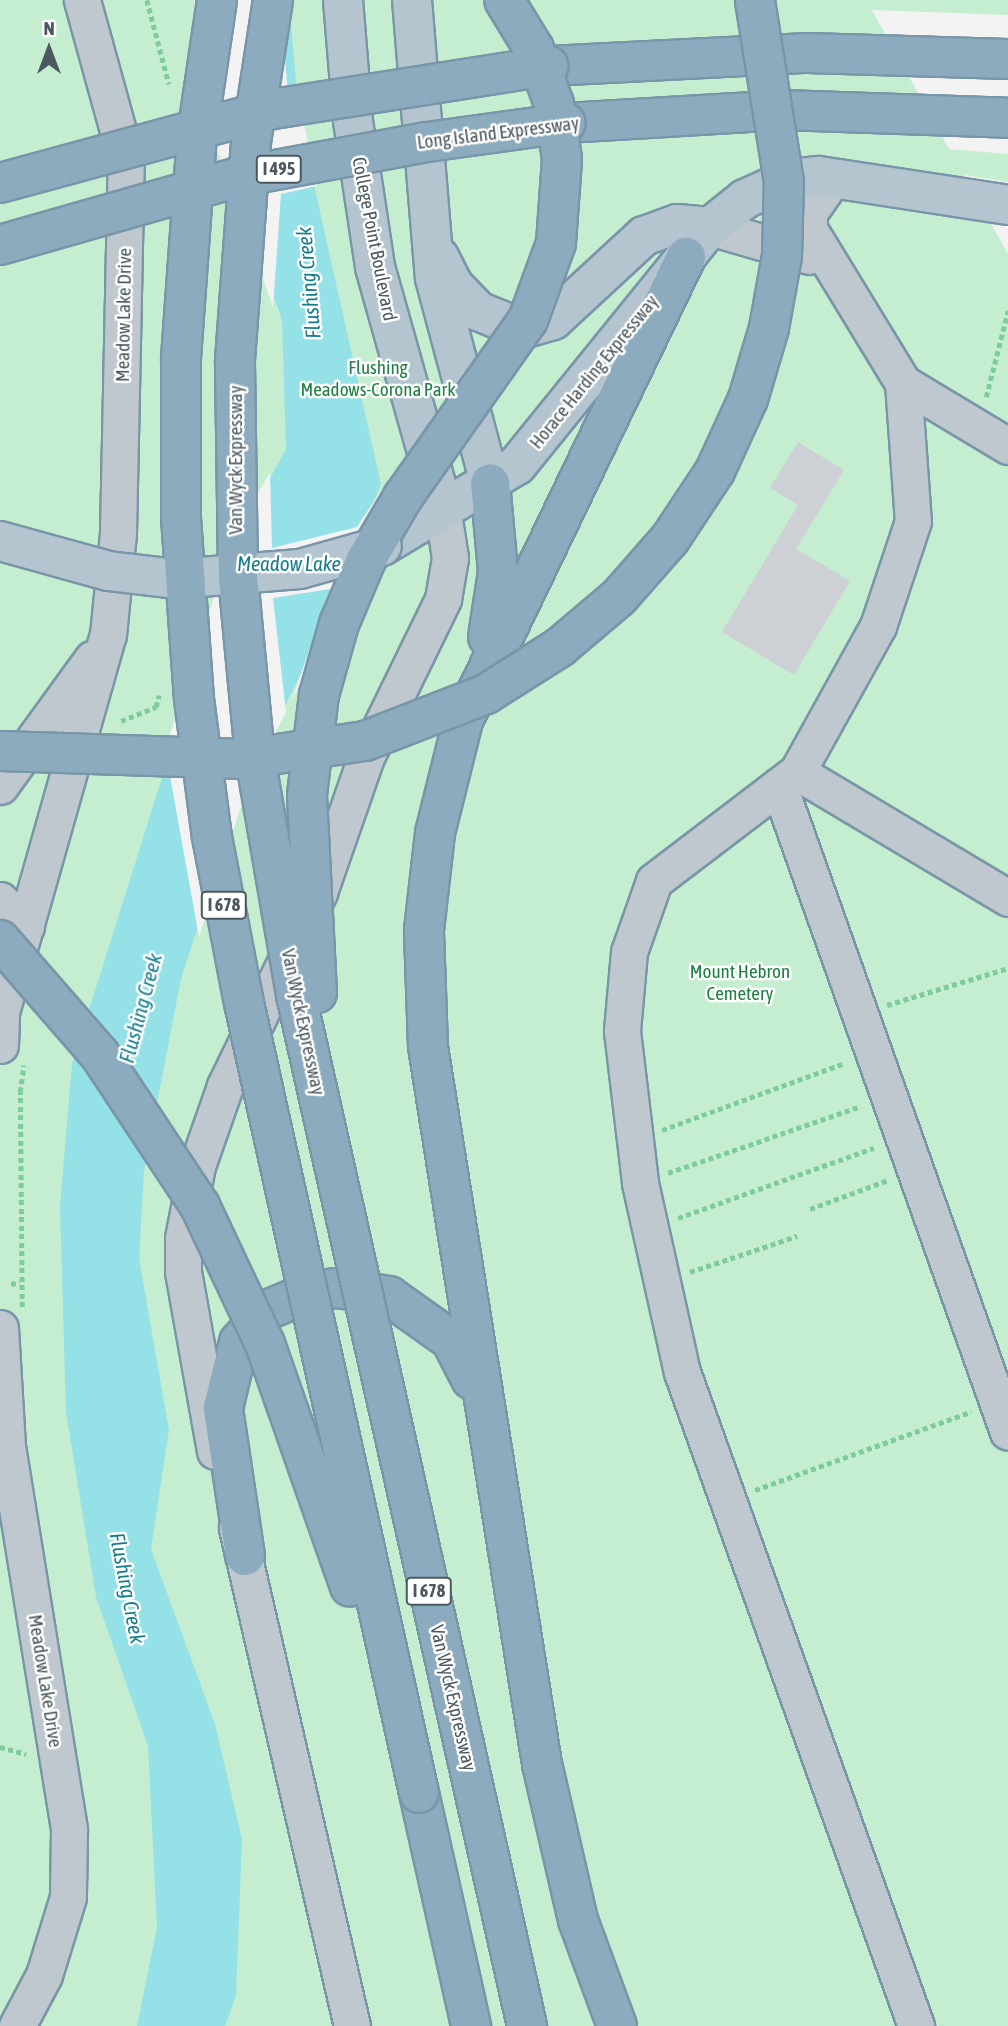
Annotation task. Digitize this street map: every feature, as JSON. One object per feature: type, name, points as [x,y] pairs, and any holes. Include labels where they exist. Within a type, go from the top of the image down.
[{"type":"highway","name":"I 678","points":[[217,0],[195,149],[181,360],[181,518],[195,712],[244,1003],[471,2026]]},
{"type":"highway","name":"Van Wyck Expressway","points":[[273,0],[251,142],[239,286],[237,565],[265,828],[331,1156],[527,2026]]},
{"type":"highway","points":[[331,1156],[306,826],[309,760],[325,672],[352,591],[383,530],[528,320],[549,269],[561,215],[562,159],[554,104],[534,49],[504,0]]},
{"type":"highway","points":[[0,751],[244,759],[365,741],[486,694],[560,647],[618,597],[670,539],[715,471],[748,399],[769,328],[782,256],[784,182],[755,0]]},
{"type":"highway","points":[[0,183],[273,109],[550,66],[808,53],[1008,59]]},
{"type":"highway","name":"Long Island Expressway","points":[[0,245],[238,177],[427,142],[566,123],[783,110],[1008,118]]},
{"type":"highway","points":[[617,2026],[578,1920],[553,1821],[435,1096],[423,967],[435,833],[452,757],[477,687],[686,257]]},
{"type":"highway","points":[[477,687],[498,572],[490,483]]},
{"type":"highway","points":[[13,933],[130,1096],[236,1275],[303,1447],[419,1793]]},
{"type":"highway","points":[[245,1556],[224,1427],[225,1383],[251,1323],[287,1299],[312,1291],[363,1289],[389,1296],[451,1340],[474,1385],[496,1479]]},
{"type":"main road","name":"College Point Boulevard","points":[[342,0],[353,121],[375,267],[443,513]]},
{"type":"main road","points":[[412,0],[430,241],[442,315],[490,483]]},
{"type":"main road","name":"Horace Harding Expressway","points":[[0,541],[108,571],[176,579],[300,569],[382,545],[443,513],[490,483],[541,441],[710,227],[764,188],[789,179],[834,177],[1008,205]]},
{"type":"main road","points":[[430,241],[464,298],[483,315],[522,329],[553,320],[644,236],[677,224],[710,227]]},
{"type":"street","name":"Meadow Lake Drive","points":[[0,1045],[1,1012],[13,933],[108,635],[118,533],[126,160],[82,0]]},
{"type":"street","points":[[834,177],[809,213],[809,229],[904,383],[1008,446]]},
{"type":"street","points":[[710,227],[829,262]]},
{"type":"street","points":[[904,383],[913,521],[878,626],[788,779],[654,881],[629,952],[622,1031],[640,1183],[682,1372],[916,2026]]},
{"type":"street","points":[[352,2026],[245,1556],[212,1444],[191,1337],[183,1272],[188,1203],[225,1086],[319,892],[366,757],[443,598],[450,558],[443,513]]},
{"type":"street","name":"Meadow Lake Drive","points":[[0,786],[108,635]]},
{"type":"street","points":[[788,779],[1008,898]]},
{"type":"street","points":[[788,779],[859,1013],[1003,1417]]},
{"type":"street","points":[[0,900],[13,933]]},
{"type":"street","name":"Meadow Lake Drive","points":[[0,1328],[8,1446],[69,1830],[68,1897],[44,1975],[17,2026]]},
{"type":"path","points":[[983,411],[1008,311]]},
{"type":"path","points":[[859,1013],[1008,968]]},
{"type":"path","points":[[635,1140],[873,1053]]},
{"type":"path","points":[[640,1183],[889,1096]]},
{"type":"path","points":[[810,1209],[909,1153]]},
{"type":"path","points":[[651,1228],[909,1153]]},
{"type":"path","points":[[662,1281],[797,1236]]},
{"type":"path","points":[[11,1284],[20,1282]]},
{"type":"path","points":[[728,1499],[1003,1417]]},
{"type":"path","points":[[0,1747],[31,1755]]},
{"type":"green space","name":"Flushing Meadows-Corona Park","points":[[0,0],[1008,0],[1008,15],[872,10],[949,149],[1008,154],[1008,182],[964,175],[1008,254],[1008,2026],[0,2026]]},
{"type":"water","name":"Meadow Lake","points":[[291,82],[381,484],[327,622],[242,792],[181,979],[144,1171],[139,1258],[169,1430],[151,1549],[215,1724],[242,1839],[236,1996],[225,2026],[137,2026],[157,1927],[148,1746],[96,1597],[66,1412],[60,1206],[72,1064],[237,539],[286,449],[282,320],[206,108]]},
{"type":"pier","points":[[194,0],[285,0],[295,81],[317,186],[281,194],[273,307],[203,109]]},
{"type":"pier","points":[[270,472],[272,548],[357,527],[384,486],[330,624],[292,700],[330,589],[273,598],[286,712],[245,794],[199,937],[170,776],[157,775],[233,538]]},
{"type":"building","points":[[798,442],[844,470],[796,549],[850,581],[794,675],[722,632],[798,505],[770,488]]},
{"type":"waterway","name":"Flushing Creek","points":[[286,23],[291,83]]},
{"type":"park label","name":"Mount Hebron Cemetery","points":[[740,983]]}]
